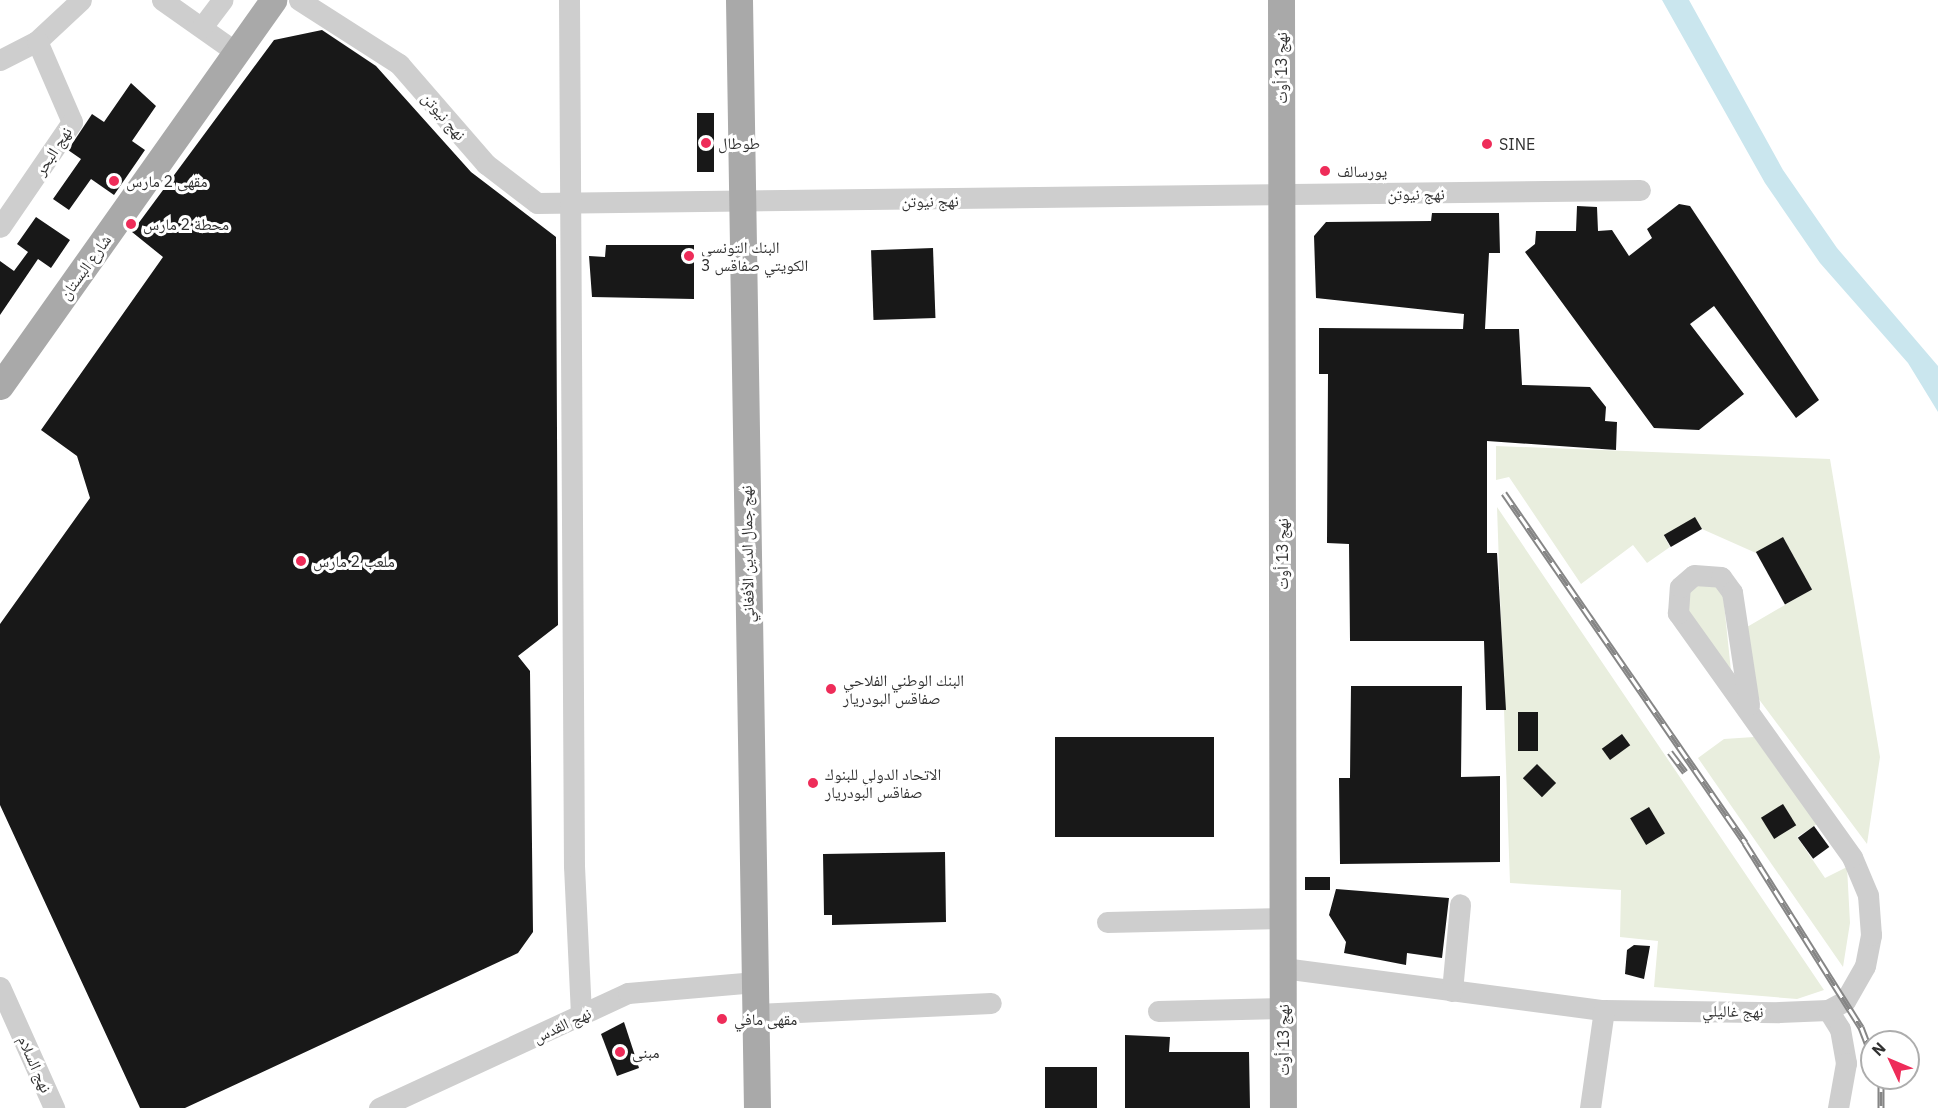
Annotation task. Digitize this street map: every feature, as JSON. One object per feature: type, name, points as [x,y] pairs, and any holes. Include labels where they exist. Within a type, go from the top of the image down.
[{"type":"main road","name":"شارع البستان","points":[[0,386],[273,0]]},
{"type":"main road","name":"نهج جمال الدين الأفغاني","points":[[739,0],[740,203],[757,1108]]},
{"type":"main road","name":"نهج 13 أوت","points":[[1281,0],[1283,1108]]},
{"type":"street","points":[[0,60],[37,41],[81,0]]},
{"type":"street","points":[[162,0],[237,53]]},
{"type":"street","points":[[202,27],[222,0]]},
{"type":"street","name":"نهج نيوتن","points":[[299,0],[399,64],[509,185],[537,203],[569,207],[1640,190]]},
{"type":"street","points":[[569,0],[574,877],[581,1016]]},
{"type":"street","name":"نهج البحر","points":[[0,227],[72,122],[37,41]]},
{"type":"street","points":[[1749,705],[1732,592],[1721,577],[1694,575],[1680,587],[1678,613],[1749,705],[1852,857],[1868,895],[1871,935],[1865,966],[1852,996],[1828,1010],[1840,1029],[1846,1063],[1838,1108]]},
{"type":"street","points":[[1452,991],[1460,904]]},
{"type":"street","points":[[1107,922],[1282,918]]},
{"type":"street","name":"نهج غاليلي","points":[[1282,968],[1604,1010],[1828,1010]]},
{"type":"street","name":"نهج القدس","points":[[379,1108],[581,1016],[653,987],[756,982]]},
{"type":"street","name":"نهج السلام","points":[[0,987],[54,1108]]},
{"type":"street","points":[[756,1014],[991,1003]]},
{"type":"street","points":[[1158,1011],[1283,1008]]},
{"type":"street","points":[[1590,1108],[1604,1010]]},
{"type":"green space","points":[[1496,446],[1830,459],[1880,757],[1867,844],[1758,698],[1747,627],[1812,589],[1783,538],[1756,553],[1702,529],[1695,518],[1664,536],[1670,547],[1647,563],[1633,545],[1581,584],[1509,477],[1496,480]]},
{"type":"green space","points":[[1497,507],[1824,990],[1797,999],[1654,987],[1658,941],[1620,937],[1621,890],[1510,883]]},
{"type":"green space","points":[[1698,585],[1715,586],[1723,594],[1731,671],[1687,611],[1689,593]]},
{"type":"green space","points":[[1754,737],[1817,824],[1797,837],[1825,878],[1847,867],[1850,923],[1843,967],[1698,758],[1724,739]]},
{"type":"water","points":[[1662,0],[1689,0],[1783,170],[1837,248],[1938,366],[1938,412],[1908,363],[1820,263],[1765,183]]},
{"type":"building","name":"ملعب 2 مارس","points":[[322,30],[376,66],[471,172],[556,237],[558,625],[518,656],[530,671],[533,932],[518,953],[185,1108],[140,1108],[0,805],[0,624],[90,498],[77,456],[41,430],[163,257],[132,232],[274,40]]},
{"type":"building","points":[[131,83],[156,106],[132,141],[145,150],[114,195],[91,179],[69,210],[53,199],[81,159],[68,150],[92,114],[104,122]]},
{"type":"building","points":[[697,113],[714,113],[714,172],[697,172]]},
{"type":"building","points":[[1679,204],[1690,206],[1819,400],[1796,418],[1714,306],[1690,324],[1744,394],[1699,430],[1654,428],[1525,252],[1535,244],[1536,231],[1576,231],[1577,206],[1597,207],[1598,231],[1612,230],[1629,256],[1652,238],[1647,229]]},
{"type":"building","points":[[1432,213],[1499,213],[1500,253],[1489,253],[1485,329],[1519,329],[1522,385],[1590,387],[1606,407],[1605,421],[1617,422],[1616,450],[1487,441],[1487,553],[1497,553],[1506,710],[1486,710],[1484,641],[1350,641],[1349,544],[1327,543],[1328,374],[1319,374],[1319,328],[1463,329],[1464,314],[1316,298],[1314,236],[1326,222],[1431,221]]},
{"type":"building","points":[[36,217],[70,240],[51,268],[38,259],[0,315],[0,261],[14,271],[28,252],[17,244]]},
{"type":"building","points":[[606,245],[694,245],[694,299],[592,297],[589,256],[605,257]]},
{"type":"building","points":[[933,248],[935,318],[873,320],[871,250]]},
{"type":"building","points":[[1695,517],[1702,529],[1671,547],[1664,535]]},
{"type":"building","points":[[1783,537],[1812,589],[1785,605],[1756,552]]},
{"type":"building","points":[[1351,686],[1462,686],[1461,777],[1500,776],[1500,862],[1340,864],[1339,778],[1350,778]]},
{"type":"building","points":[[1518,712],[1538,712],[1538,751],[1518,751]]},
{"type":"building","points":[[1622,734],[1630,745],[1610,760],[1602,749]]},
{"type":"building","points":[[1055,737],[1214,737],[1214,837],[1055,837]]},
{"type":"building","points":[[1537,764],[1556,783],[1542,797],[1523,778]]},
{"type":"building","points":[[1783,804],[1796,825],[1774,839],[1761,818]]},
{"type":"building","points":[[1649,807],[1665,834],[1646,845],[1630,818]]},
{"type":"building","points":[[1814,826],[1829,847],[1813,859],[1798,838]]},
{"type":"building","points":[[945,852],[946,922],[832,925],[832,915],[824,915],[823,854]]},
{"type":"building","points":[[1305,877],[1330,877],[1330,890],[1305,890]]},
{"type":"building","points":[[1336,889],[1449,898],[1442,958],[1407,953],[1406,965],[1344,953],[1346,942],[1329,915]]},
{"type":"building","points":[[1634,945],[1650,946],[1644,979],[1625,974],[1627,950]]},
{"type":"building","name":"مبنى","points":[[624,1022],[639,1068],[617,1076],[601,1034]]},
{"type":"building","points":[[1125,1035],[1170,1037],[1169,1052],[1249,1052],[1250,1108],[1125,1108]]},
{"type":"building","points":[[1045,1067],[1097,1067],[1097,1108],[1045,1108]]},
{"type":"railway","points":[[1504,493],[1745,843],[1862,1030]]},
{"type":"railway","points":[[1670,752],[1685,772]]},
{"type":"railway","points":[[1881,1090],[1881,1108]]},
{"type":"place","name":"طوطال","points":[[706,143]]},
{"type":"place","name":"SINE","points":[[1487,144]]},
{"type":"place","name":"يورسالف","points":[[1325,171]]},
{"type":"place","name":"مقهى 2 مارس","points":[[114,181]]},
{"type":"place","name":"محطة 2 مارس","points":[[131,224]]},
{"type":"place","name":"البنك التونسي الكويتي صفاقس 3","points":[[689,256]]},
{"type":"place","name":"ملعب 2 مارس","points":[[301,561]]},
{"type":"place","name":"البنك الوطني الفلاحي صفاقس البودريار","points":[[831,689]]},
{"type":"place","name":"الاتحاد الدولي للبنوك صفاقس البودريار","points":[[813,783]]},
{"type":"place","name":"مقهى مافي","points":[[722,1019]]},
{"type":"place","name":"مبنى","points":[[620,1052]]}]
